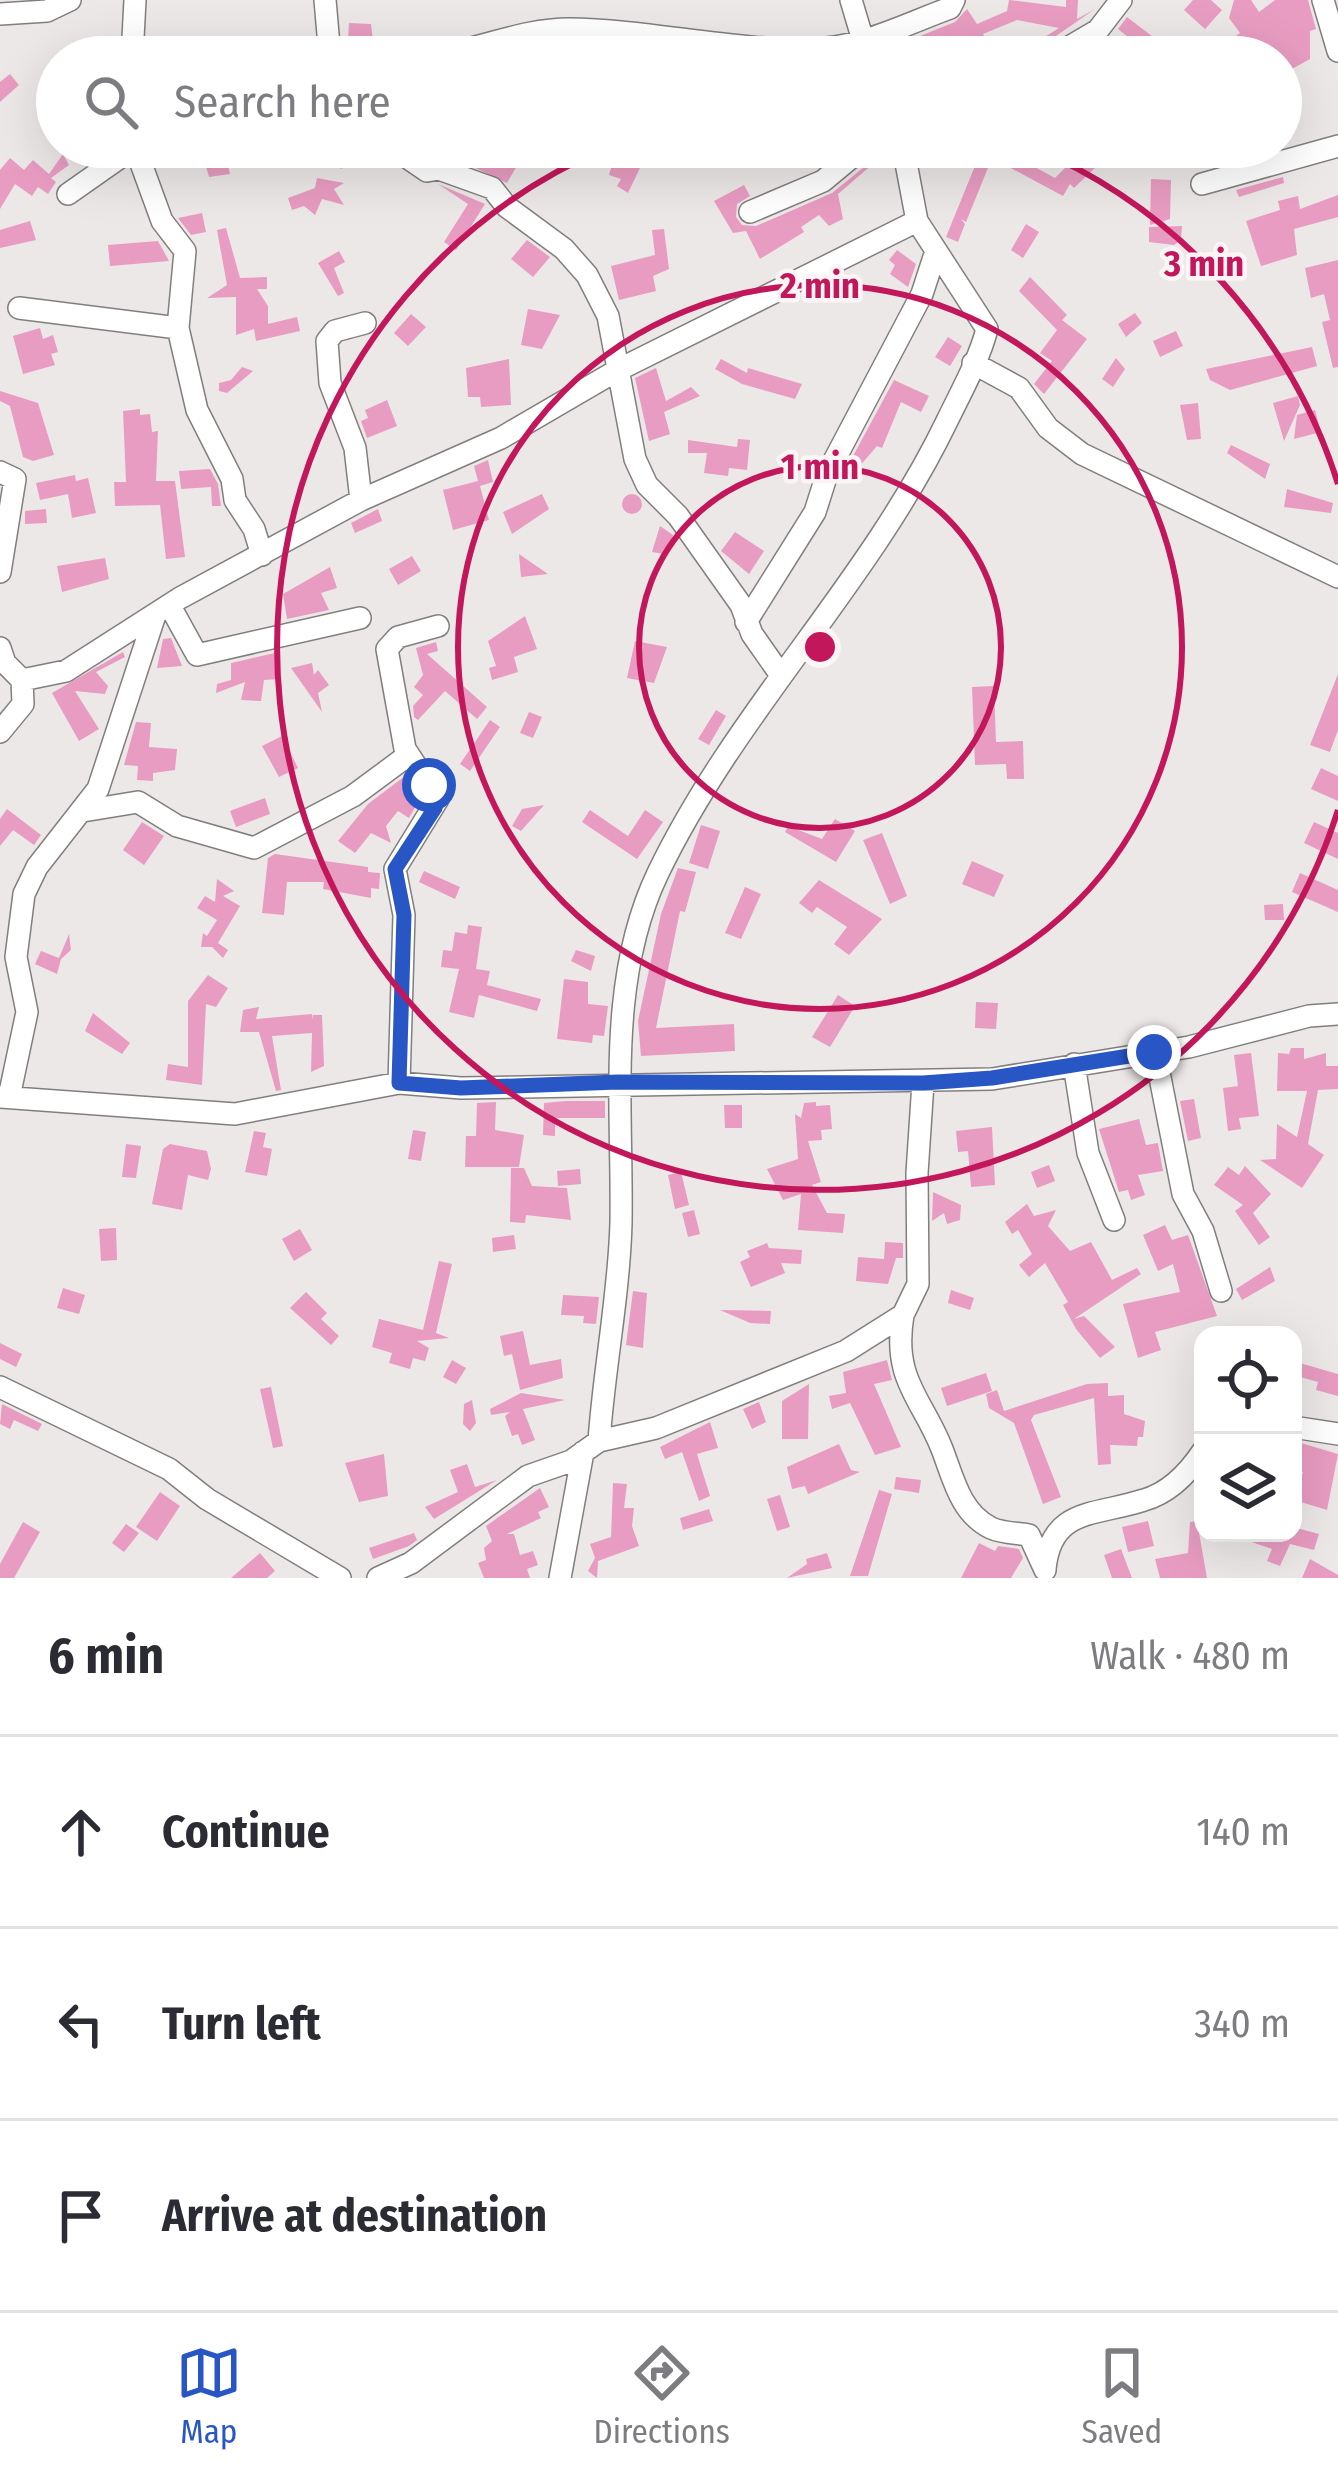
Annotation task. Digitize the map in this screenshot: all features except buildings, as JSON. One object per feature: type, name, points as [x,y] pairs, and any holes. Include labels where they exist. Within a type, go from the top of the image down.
[{"type":"street","points":[[0,14],[47,11],[70,0]]},
{"type":"street","points":[[133,36],[135,0]]},
{"type":"street","points":[[325,0],[328,36]]},
{"type":"street","points":[[851,0],[862,36]]},
{"type":"street","points":[[890,36],[950,8],[955,0]]},
{"type":"street","points":[[1088,36],[1121,0]]},
{"type":"street","points":[[1323,0],[1338,51]]},
{"type":"street","points":[[535,36],[565,29],[659,36]]},
{"type":"street","points":[[1302,156],[1338,146]]},
{"type":"street","points":[[68,194],[105,168]]},
{"type":"street","points":[[143,168],[162,221],[184,251],[178,328],[197,410],[232,479],[235,500],[254,529],[262,555]]},
{"type":"street","points":[[423,168],[492,188],[507,207],[564,248],[597,290],[615,343],[616,371],[635,458],[647,485],[678,516],[742,605],[746,622],[780,674]]},
{"type":"street","points":[[750,212],[823,181],[839,168]]},
{"type":"street","points":[[560,1578],[591,1447],[621,1227],[618,1082],[632,949],[644,906],[673,845],[780,674],[866,562],[917,482],[987,329],[916,220],[908,168]]},
{"type":"street","points":[[1202,184],[1259,168]]},
{"type":"street","points":[[22,680],[66,670],[361,500],[501,438],[616,371],[916,220]]},
{"type":"street","points":[[746,622],[815,512],[827,474],[922,294],[935,254]]},
{"type":"street","points":[[19,308],[178,328]]},
{"type":"street","points":[[361,500],[355,448],[330,383],[326,341],[335,331],[365,323]]},
{"type":"street","points":[[973,363],[1019,388],[1048,428],[1082,454],[1338,577]]},
{"type":"street","points":[[0,472],[15,479],[0,572]]},
{"type":"street","points":[[162,612],[197,655],[360,618]]},
{"type":"street","points":[[162,612],[111,759],[83,811],[37,867],[24,894],[16,957],[27,1012],[4,1097],[236,1114],[399,1083],[461,1088],[618,1082],[923,1083],[1154,1052],[1338,1014]]},
{"type":"street","points":[[399,1083],[404,915],[395,869],[438,799],[407,757],[387,649],[398,637],[438,626]]},
{"type":"street","points":[[0,648],[5,663],[22,680],[22,704],[0,732]]},
{"type":"street","points":[[83,811],[138,802],[177,826],[254,848],[353,796],[407,757]]},
{"type":"street","points":[[1154,1052],[1183,1194],[1203,1231],[1221,1292]]},
{"type":"street","points":[[1074,1064],[1088,1153],[1114,1220]]},
{"type":"street","points":[[923,1083],[916,1173],[918,1284],[903,1316],[901,1346],[911,1395],[940,1444],[962,1499],[992,1528],[1029,1534],[1043,1574]]},
{"type":"street","points":[[378,1578],[411,1563],[528,1476],[591,1447],[656,1428],[820,1362],[903,1316]]},
{"type":"street","points":[[0,1388],[169,1469],[207,1499],[340,1578]]},
{"type":"street","points":[[1302,1428],[1338,1434]]},
{"type":"street","points":[[1043,1574],[1047,1543],[1058,1526],[1165,1490],[1194,1460]]},
{"type":"route","points":[[429,785],[438,799],[435,808],[395,869],[404,915],[399,1083],[429,1088],[618,1082],[923,1083],[992,1078],[1154,1052]]}]
